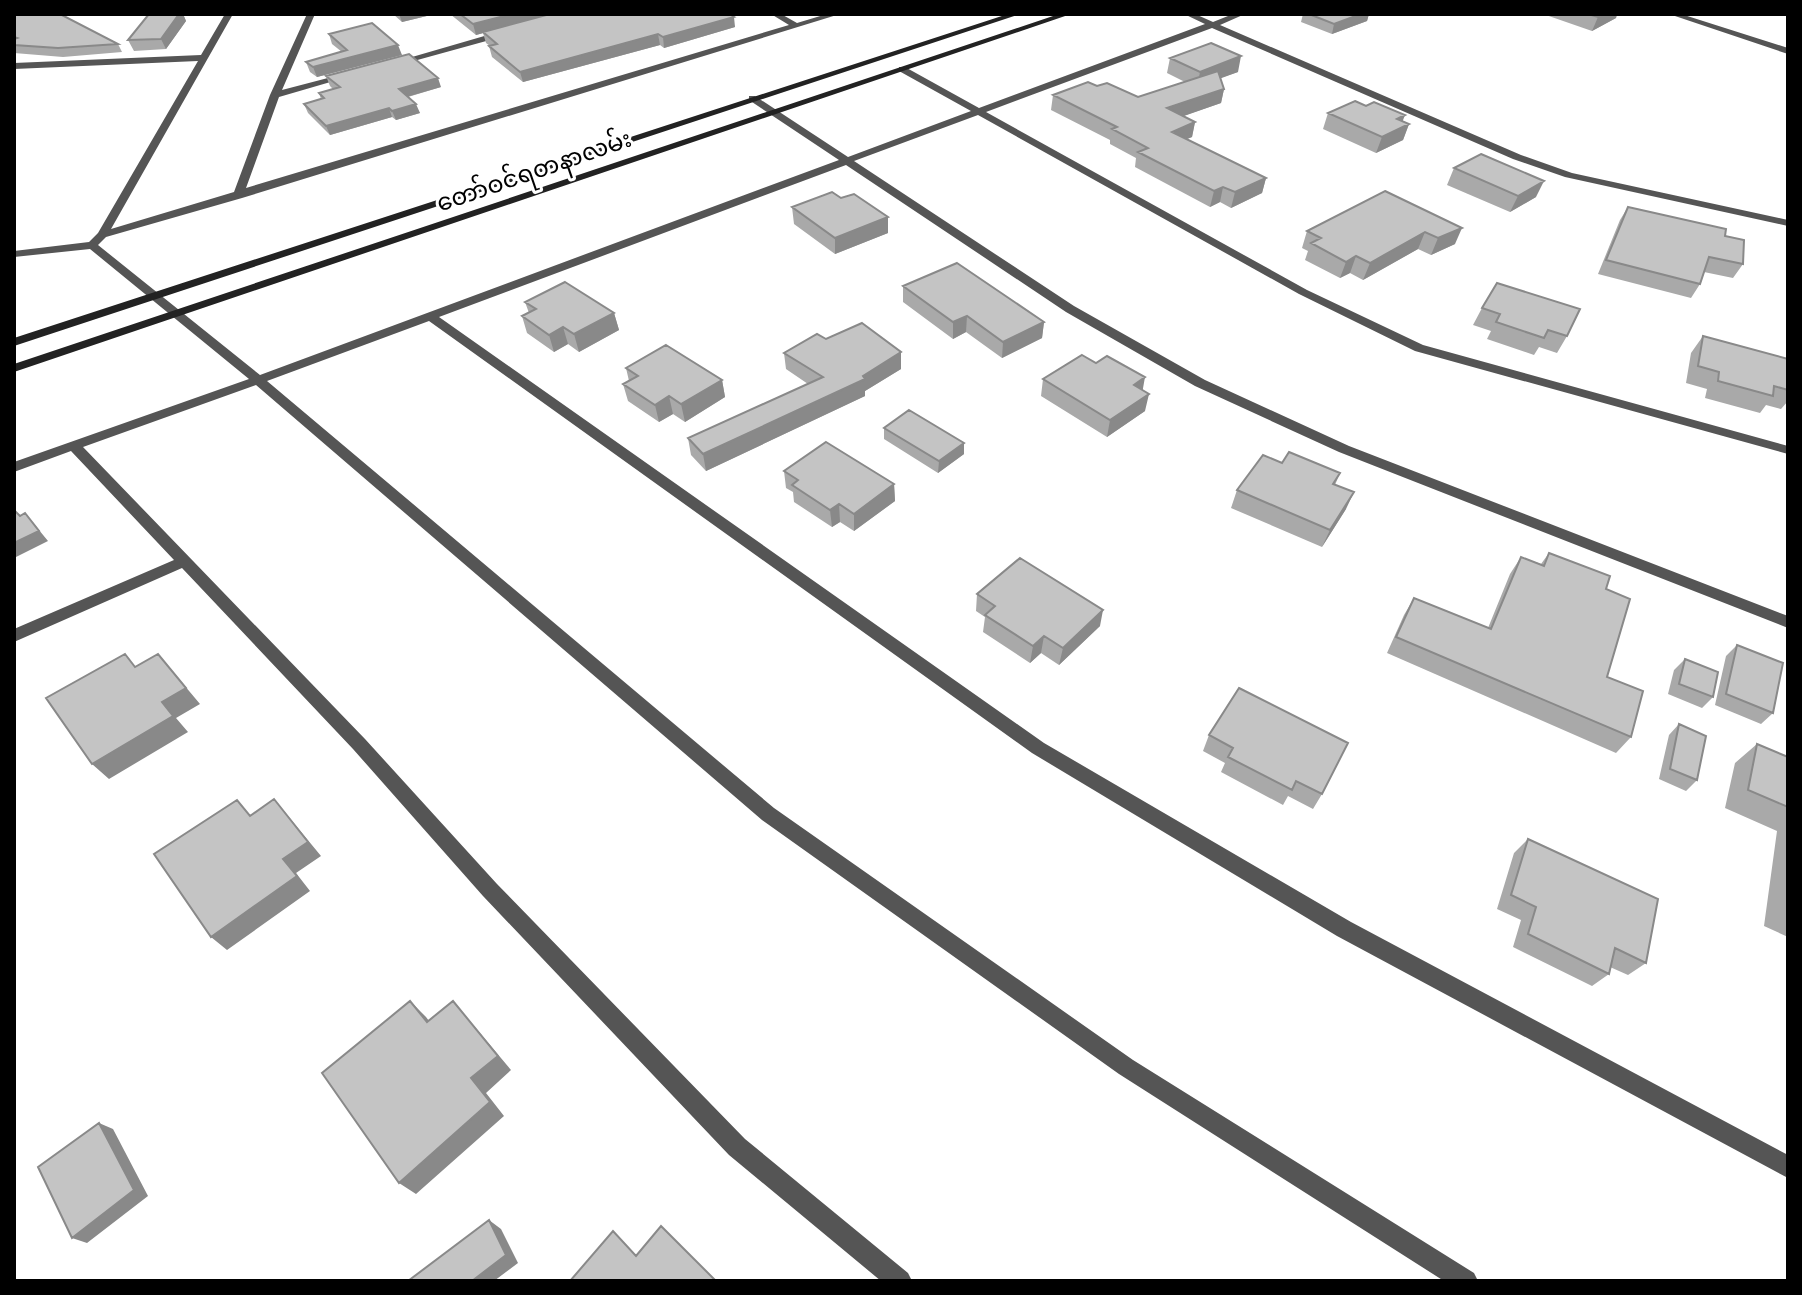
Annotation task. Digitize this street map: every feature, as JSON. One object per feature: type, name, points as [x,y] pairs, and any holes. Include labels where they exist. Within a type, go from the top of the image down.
[{"type":"main road","name":"တော်ဝင်ရတနာလမ်း","points":[[14,342],[1016,14]]},
{"type":"main road","name":"တော်ဝင်ရတနာလမ်း","points":[[14,368],[1067,14]]},
{"type":"street","points":[[107,14],[157,14]]},
{"type":"street","points":[[97,240],[229,14]]},
{"type":"street","points":[[775,14],[796,26]]},
{"type":"street","points":[[14,254],[97,240],[836,14]]},
{"type":"street","points":[[1188,14],[1517,157],[1569,175],[1788,223]]},
{"type":"street","points":[[14,467],[258,380],[1241,14]]},
{"type":"street","points":[[1673,14],[1788,51]]},
{"type":"street","points":[[238,196],[275,95],[313,15]]},
{"type":"street","points":[[380,67],[514,30]]},
{"type":"street","points":[[14,66],[202,58]]},
{"type":"street","points":[[902,69],[1303,292],[1419,348],[1788,450]]},
{"type":"street","points":[[275,95],[365,71]]},
{"type":"street","points":[[752,98],[1070,309],[1200,383],[1344,449],[1788,622]]},
{"type":"street","points":[[97,240],[152,297],[258,380],[768,814],[1126,1067],[1466,1281]]},
{"type":"street","points":[[429,315],[1038,748],[1344,929],[1788,1167]]},
{"type":"street","points":[[73,445],[359,744],[490,890],[737,1147],[900,1281]]},
{"type":"street","points":[[14,636],[185,561]]},
{"type":"building","points":[[14,14],[60,14],[118,44],[58,48],[14,45],[17,38],[14,37]]},
{"type":"building","points":[[149,14],[179,14],[161,39],[128,40]]},
{"type":"building","points":[[460,14],[512,14],[473,24]]},
{"type":"building","points":[[550,14],[729,14],[734,17],[663,37],[658,34],[520,72],[489,46],[497,44],[483,32]]},
{"type":"building","points":[[1309,14],[1361,14],[1334,24]]},
{"type":"building","points":[[372,23],[398,45],[313,67],[306,62],[347,50],[329,34]]},
{"type":"building","points":[[1211,43],[1241,56],[1200,72],[1170,58]]},
{"type":"building","points":[[409,54],[438,78],[399,89],[416,104],[392,111],[389,108],[326,126],[304,104],[324,98],[319,93],[340,87],[326,76]]},
{"type":"building","points":[[1218,71],[1224,89],[1167,108],[1195,122],[1172,132],[1266,178],[1235,192],[1223,187],[1214,191],[1138,152],[1148,148],[1112,129],[1117,127],[1053,95],[1088,82],[1097,86],[1107,83],[1138,97]]},
{"type":"building","points":[[1355,101],[1366,106],[1374,102],[1405,115],[1397,119],[1409,124],[1382,137],[1328,113]]},
{"type":"building","points":[[1481,154],[1544,181],[1518,196],[1454,168]]},
{"type":"building","points":[[1385,191],[1462,228],[1438,238],[1425,232],[1370,263],[1356,256],[1346,262],[1311,243],[1321,238],[1307,231]]},
{"type":"building","points":[[832,192],[841,198],[854,194],[888,217],[835,238],[792,207]]},
{"type":"building","points":[[1628,207],[1726,229],[1725,236],[1744,240],[1743,264],[1709,257],[1700,284],[1606,260]]},
{"type":"building","points":[[957,263],[1044,322],[1003,342],[967,316],[953,322],[903,286]]},
{"type":"building","points":[[565,282],[614,313],[574,334],[563,327],[549,335],[522,316],[536,309],[525,302]]},
{"type":"building","points":[[1497,283],[1580,309],[1567,336],[1548,330],[1544,338],[1496,322],[1500,314],[1482,308]]},
{"type":"building","points":[[862,323],[901,352],[863,376],[865,379],[703,454],[688,438],[823,377],[784,353],[817,334],[826,339]]},
{"type":"building","points":[[1703,336],[1788,359],[1788,390],[1774,386],[1773,396],[1718,381],[1719,372],[1698,366]]},
{"type":"building","points":[[666,345],[722,380],[681,404],[669,396],[655,405],[623,384],[638,376],[626,368]]},
{"type":"building","points":[[1082,355],[1096,363],[1107,356],[1145,377],[1134,385],[1149,394],[1110,420],[1043,379]]},
{"type":"building","points":[[909,410],[964,443],[939,461],[884,428]]},
{"type":"building","points":[[826,442],[894,484],[854,514],[839,504],[830,510],[792,485],[798,480],[784,471]]},
{"type":"building","points":[[1289,452],[1340,473],[1333,484],[1354,492],[1330,530],[1237,490],[1263,455],[1282,463]]},
{"type":"building","points":[[14,511],[20,516],[25,513],[39,531],[14,543]]},
{"type":"building","points":[[1549,553],[1610,576],[1606,589],[1630,599],[1607,677],[1643,691],[1631,737],[1396,637],[1414,598],[1491,629],[1521,557],[1544,566]]},
{"type":"building","points":[[1020,558],[1103,610],[1063,648],[1044,636],[1033,646],[985,615],[995,606],[977,594]]},
{"type":"building","points":[[1737,645],[1783,663],[1773,713],[1726,694]]},
{"type":"building","points":[[125,654],[135,667],[158,654],[186,688],[162,702],[173,716],[92,764],[46,698]]},
{"type":"building","points":[[1685,659],[1718,672],[1713,697],[1679,684]]},
{"type":"building","points":[[1239,688],[1348,743],[1322,794],[1296,781],[1292,790],[1228,757],[1233,748],[1209,735]]},
{"type":"building","points":[[1679,724],[1706,736],[1697,780],[1670,769]]},
{"type":"building","points":[[1757,744],[1788,757],[1788,807],[1748,790]]},
{"type":"building","points":[[274,799],[308,842],[283,859],[297,876],[211,937],[154,854],[237,800],[250,816]]},
{"type":"building","points":[[1528,839],[1658,899],[1646,963],[1615,948],[1609,974],[1528,934],[1536,907],[1511,895]]},
{"type":"building","points":[[410,1001],[427,1022],[453,1001],[498,1056],[471,1078],[490,1102],[399,1183],[322,1073]]},
{"type":"building","points":[[99,1123],[134,1190],[72,1238],[38,1167]]},
{"type":"building","points":[[489,1220],[506,1255],[472,1281],[408,1281]]},
{"type":"building","points":[[661,1226],[716,1281],[570,1281],[613,1231],[636,1256]]}]
